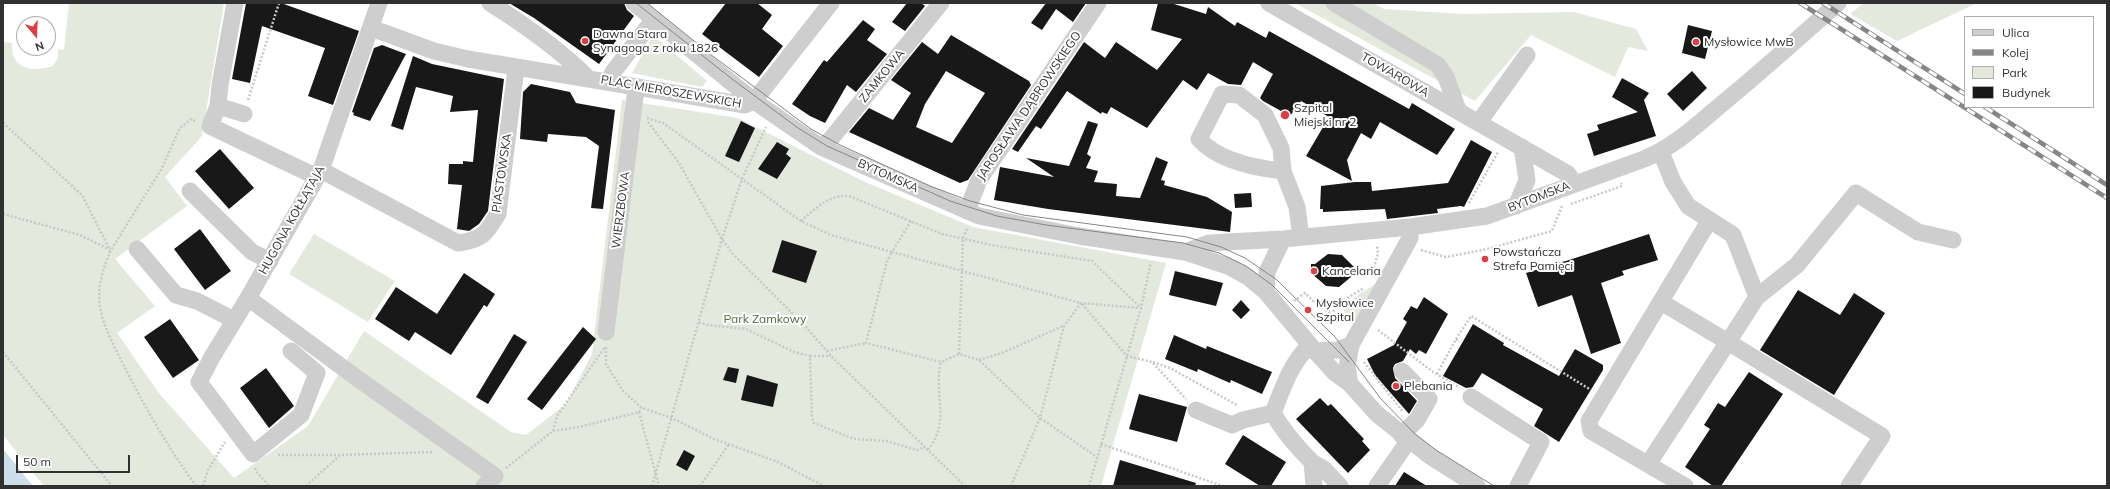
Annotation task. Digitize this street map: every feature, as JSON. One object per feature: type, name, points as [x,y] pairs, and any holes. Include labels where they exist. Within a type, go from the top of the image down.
[{"type":"street","points":[[210,126],[218,106],[220,85],[235,3]]},
{"type":"street","name":"HUGONA KOŁŁĄTAJA","points":[[233,428],[199,382],[270,261],[319,173],[380,3]]},
{"type":"street","name":"PLAC MIEROSZEWSKICH","points":[[490,3],[522,23],[572,62],[587,77]]},
{"type":"street","name":"BYTOMSKA","points":[[634,3],[754,101],[821,147],[968,216],[979,216],[1079,236],[1185,252],[1230,267],[1248,277],[1266,292],[1335,373],[1350,384],[1377,414],[1405,437],[1477,486]]},
{"type":"street","points":[[754,101],[831,3]]},
{"type":"street","name":"ZAMKOWA","points":[[821,147],[830,140],[941,3]]},
{"type":"street","name":"JAROSŁAWA DĄBROWSKIEGO","points":[[968,216],[979,180],[1098,3]]},
{"type":"street","name":"TOWAROWA","points":[[1269,3],[1568,174],[1575,184]]},
{"type":"street","points":[[1334,3],[1438,65],[1446,77],[1458,110]]},
{"type":"street","name":"BYTOMSKA","points":[[1185,252],[1209,243],[1283,239],[1410,227],[1487,216],[1661,152],[1698,124],[1778,58],[1838,3]]},
{"type":"street","points":[[609,81],[613,72],[654,19]]},
{"type":"street","name":"PLAC MIEROSZEWSKICH","points":[[372,28],[434,51],[516,68],[587,77],[636,88],[740,105],[750,104],[754,101]]},
{"type":"street","points":[[1479,122],[1528,55]]},
{"type":"street","name":"PIASTOWSKA","points":[[210,126],[319,173],[458,243],[474,241],[489,229],[498,214],[516,68]]},
{"type":"street","name":"WIERZBOWA","points":[[606,332],[636,88]]},
{"type":"street","points":[[1283,171],[1259,169],[1220,155],[1208,149],[1198,139],[1222,94],[1239,95],[1265,116],[1281,148],[1283,171],[1297,207],[1301,237]]},
{"type":"street","points":[[218,106],[244,114]]},
{"type":"street","points":[[1516,206],[1527,180],[1522,147]]},
{"type":"street","points":[[1661,152],[1673,182],[1688,206],[1733,235],[1757,297]]},
{"type":"street","points":[[190,191],[252,252],[270,261]]},
{"type":"street","points":[[1648,464],[1757,297],[1797,266],[1856,193],[1918,232],[1953,240]]},
{"type":"street","points":[[1685,486],[1591,431],[1589,421],[1709,220]]},
{"type":"street","points":[[1350,384],[1347,360],[1357,345],[1410,238],[1410,227]]},
{"type":"street","points":[[1266,292],[1266,272],[1283,239]]},
{"type":"street","points":[[137,249],[176,295],[197,301],[234,320]]},
{"type":"street","points":[[248,298],[460,451],[489,481]]},
{"type":"street","points":[[1661,302],[1882,436],[1850,486]]},
{"type":"street","points":[[1273,413],[1289,372],[1300,355],[1313,348],[1338,350],[1357,345]]},
{"type":"street","points":[[233,428],[253,454],[301,415],[317,373],[291,351]]},
{"type":"street","points":[[1377,486],[1429,398],[1402,371]]},
{"type":"street","points":[[1466,393],[1541,442],[1518,486]]},
{"type":"street","points":[[1196,410],[1232,425],[1243,420],[1273,413]]},
{"type":"street","points":[[1273,413],[1297,446],[1312,462],[1324,469],[1340,486]]},
{"type":"street","points":[[1312,462],[1314,486]]},
{"type":"path","points":[[244,114],[279,3]]},
{"type":"path","points":[[652,486],[722,239],[742,179],[772,114]]},
{"type":"path","points":[[965,486],[831,356],[732,253],[722,239],[679,163],[645,118],[651,118],[663,123],[801,221],[832,235],[961,272],[1081,303],[1141,308]]},
{"type":"path","points":[[196,486],[175,457],[133,384],[106,327],[100,307],[99,287],[110,250],[162,168],[180,128],[191,119],[210,126]]},
{"type":"path","points":[[3,123],[82,195],[110,250]]},
{"type":"path","points":[[1466,209],[1498,152]]},
{"type":"path","points":[[801,221],[825,200],[837,195],[849,196],[942,234],[1092,261],[1141,308]]},
{"type":"path","points":[[1420,250],[1446,257],[1483,250],[1552,231],[1563,205]]},
{"type":"path","points":[[3,214],[80,235],[110,250]]},
{"type":"path","points":[[959,354],[963,238],[968,216]]},
{"type":"path","points":[[866,342],[887,261],[911,221]]},
{"type":"path","points":[[1372,278],[1378,253],[1376,240]]},
{"type":"path","points":[[1089,486],[1141,308],[1151,259]]},
{"type":"path","points":[[1356,270],[1373,272]]},
{"type":"path","points":[[1331,315],[1339,303],[1370,284]]},
{"type":"path","points":[[1282,310],[1305,293],[1331,315],[1357,345],[1374,377],[1414,423]]},
{"type":"path","points":[[1012,486],[1040,418],[1064,326],[1081,303]]},
{"type":"path","points":[[1081,303],[1127,356],[1170,368],[1242,408]]},
{"type":"path","points":[[1436,374],[1471,316],[1593,392]]},
{"type":"path","points":[[699,322],[707,325],[746,329],[794,352],[810,356],[831,356]]},
{"type":"path","points":[[979,360],[1002,353],[1064,326]]},
{"type":"path","points":[[1376,328],[1436,374],[1466,393]]},
{"type":"path","points":[[1456,339],[1460,342]]},
{"type":"path","points":[[827,351],[866,342],[941,362],[959,354],[979,360],[1040,418],[1097,457]]},
{"type":"path","points":[[553,431],[557,416],[606,346],[606,364],[622,391],[642,408],[672,418],[729,444],[778,462],[824,486]]},
{"type":"path","points":[[3,352],[112,486]]},
{"type":"path","points":[[810,356],[812,418],[814,423],[854,439],[886,441],[917,450],[925,447]]},
{"type":"path","points":[[928,450],[935,441],[940,430],[941,421],[938,372],[941,362]]},
{"type":"path","points":[[1152,362],[1196,410]]},
{"type":"path","points":[[489,481],[553,431],[579,427],[639,412],[642,408]]},
{"type":"path","points":[[639,412],[659,486]]},
{"type":"path","points":[[203,486],[208,470],[233,428]]},
{"type":"path","points":[[700,486],[729,444]]},
{"type":"path","points":[[1101,444],[1223,486]]},
{"type":"path","points":[[269,486],[256,471],[253,454],[340,455],[460,451]]},
{"type":"path","points":[[306,486],[340,455]]},
{"type":"green space","name":"Park Zamkowy","points":[[69,3],[224,3],[202,136],[165,177],[187,206],[115,259],[155,306],[117,333],[158,392],[234,478],[308,426],[364,331],[511,432],[526,435],[566,404],[592,354],[622,100],[738,118],[865,182],[973,227],[1166,263],[1101,486],[44,486],[3,435],[3,42],[12,43],[12,52],[15,59],[24,67],[37,69],[53,66],[58,58],[58,49],[64,50]]},
{"type":"green space","points":[[1295,3],[1373,3],[1384,9],[1463,14],[1574,12],[1636,29],[1648,51],[1628,47],[1615,77],[1531,35],[1475,101]]},
{"type":"green space","points":[[1864,3],[1977,3],[1897,41],[1850,14]]},
{"type":"green space","points":[[653,35],[707,81],[702,87],[632,73]]},
{"type":"green space","points":[[314,234],[395,281],[368,322],[289,274]]},
{"type":"green space","points":[[1378,282],[1356,323],[1348,317],[1342,308],[1343,305]]},
{"type":"water","points":[[3,449],[33,486],[3,486]]},
{"type":"building","points":[[246,3],[281,3],[359,31],[333,105],[308,96],[325,48],[262,26],[250,83],[232,79]]},
{"type":"building","points":[[509,3],[624,3],[627,10],[634,16],[599,64],[534,18]]},
{"type":"building","points":[[726,3],[757,3],[772,15],[762,29],[783,46],[759,77],[702,34]]},
{"type":"building","points":[[907,3],[921,3],[925,6],[905,31],[892,22]]},
{"type":"building","points":[[1046,3],[1086,3],[1073,22],[1056,9],[1042,30],[1031,23]]},
{"type":"building","points":[[1158,3],[1171,3],[1206,14],[1208,7],[1235,26],[1237,22],[1266,38],[1269,31],[1409,109],[1412,103],[1455,129],[1437,155],[1380,122],[1371,139],[1361,133],[1347,160],[1352,181],[1306,156],[1329,117],[1301,101],[1290,116],[1263,101],[1260,98],[1273,74],[1253,62],[1241,85],[1228,84],[1208,73],[1197,90],[1183,80],[1147,128],[1111,107],[1107,114],[1102,112],[1101,114],[1067,91],[1041,129],[1036,126],[1018,152],[1012,149],[1084,42],[1105,58],[1116,42],[1157,70],[1182,39],[1151,30]]},
{"type":"building","points":[[863,20],[875,29],[867,40],[887,54],[856,92],[847,85],[825,123],[810,116],[792,104],[824,60],[827,62]]},
{"type":"building","name":"Mysłowice MwB","points":[[1688,25],[1712,31],[1705,59],[1682,53]]},
{"type":"building","points":[[951,35],[1029,81],[1031,85],[968,180],[960,183],[849,132],[869,108],[893,120],[911,93],[891,80],[922,42],[938,54]],"holes":[[[946,71],[985,93],[952,143],[916,127],[925,104]]]},
{"type":"building","points":[[382,45],[406,54],[370,121],[353,115],[354,113],[352,112],[374,48]]},
{"type":"building","points":[[413,56],[432,64],[504,79],[488,211],[479,224],[469,231],[457,229],[462,185],[448,184],[449,164],[463,164],[463,161],[473,162],[478,110],[450,112],[453,96],[416,87],[403,130],[391,126]]},
{"type":"building","points":[[1692,71],[1707,88],[1683,111],[1667,94]]},
{"type":"building","points":[[1622,78],[1649,93],[1644,100],[1656,136],[1594,156],[1587,134],[1599,130],[1597,125],[1638,112],[1612,97]]},
{"type":"building","points":[[531,84],[570,92],[576,103],[615,110],[603,209],[591,208],[599,146],[586,137],[548,134],[547,142],[520,139],[523,92]]},
{"type":"building","points":[[741,121],[755,128],[739,162],[725,156]]},
{"type":"building","points":[[1088,121],[1098,124],[1087,154],[1091,157],[1086,168],[1098,171],[1094,182],[1117,184],[1116,196],[1140,198],[1156,157],[1168,162],[1161,180],[1165,181],[1164,185],[1207,197],[1232,212],[1230,232],[1048,209],[994,200],[1000,167],[1054,177],[1026,158],[1069,166]]},
{"type":"building","points":[[1471,140],[1492,152],[1464,207],[1461,206],[1437,209],[1438,213],[1387,219],[1385,209],[1323,212],[1323,209],[1320,209],[1321,186],[1355,182],[1371,182],[1372,191],[1448,183]]},
{"type":"building","points":[[777,142],[789,149],[786,154],[791,158],[777,179],[758,169]]},
{"type":"building","points":[[220,149],[254,188],[229,209],[195,171]]},
{"type":"building","points":[[1251,193],[1252,207],[1235,208],[1234,194]]},
{"type":"building","points":[[200,229],[231,271],[205,290],[174,249]]},
{"type":"building","points":[[1649,234],[1658,260],[1622,271],[1624,275],[1601,283],[1621,343],[1591,354],[1572,295],[1538,307],[1526,273],[1539,269],[1538,267],[1566,261]]},
{"type":"building","points":[[782,240],[817,251],[806,283],[772,272]]},
{"type":"building","points":[[1328,254],[1342,255],[1358,271],[1339,287],[1326,286],[1311,273],[1311,264],[1315,264]]},
{"type":"building","points":[[1175,271],[1223,283],[1216,306],[1169,295]]},
{"type":"building","points":[[464,273],[495,294],[487,307],[484,305],[451,355],[415,332],[409,341],[375,319],[396,287],[437,314]]},
{"type":"building","points":[[1798,290],[1840,315],[1854,293],[1885,313],[1834,395],[1760,350]]},
{"type":"building","points":[[1424,297],[1448,314],[1426,354],[1419,350],[1416,354],[1410,349],[1403,361],[1395,364],[1393,368],[1395,378],[1417,401],[1409,414],[1375,375],[1367,359],[1394,345],[1407,322],[1403,319],[1411,306],[1417,309]]},
{"type":"building","points":[[1241,300],[1250,310],[1241,319],[1232,310]]},
{"type":"building","points":[[170,319],[199,360],[173,378],[144,337]]},
{"type":"building","points":[[1473,324],[1504,343],[1503,345],[1559,376],[1575,349],[1603,365],[1603,370],[1559,442],[1534,426],[1543,409],[1482,373],[1473,387],[1466,388],[1443,376]]},
{"type":"building","points":[[583,327],[596,339],[542,410],[527,399]]},
{"type":"building","points":[[514,334],[527,342],[488,404],[476,397]]},
{"type":"building","points":[[1174,335],[1206,349],[1207,346],[1272,372],[1262,394],[1231,380],[1230,383],[1198,369],[1197,372],[1165,359]]},
{"type":"building","points":[[728,367],[739,369],[736,383],[723,380]]},
{"type":"building","points":[[266,368],[294,406],[269,428],[240,388]]},
{"type":"building","points":[[1749,372],[1783,394],[1721,486],[1713,486],[1685,467],[1710,429],[1704,425],[1718,403],[1725,407]]},
{"type":"building","points":[[747,375],[778,384],[773,407],[741,400]]},
{"type":"building","points":[[1139,394],[1187,407],[1177,442],[1129,429]]},
{"type":"building","points":[[1320,398],[1328,406],[1331,404],[1364,439],[1362,441],[1370,450],[1348,473],[1296,419]]},
{"type":"building","points":[[1243,435],[1286,462],[1271,486],[1260,486],[1225,464]]},
{"type":"building","points":[[684,450],[695,456],[687,471],[676,465]]},
{"type":"building","points":[[1120,460],[1196,483],[1195,486],[1113,486]]},
{"type":"building","points":[[1404,472],[1427,486],[1395,486]]},
{"type":"tram line","points":[[636,3],[732,79],[798,128],[827,146],[950,201],[997,216],[1046,225],[1183,243],[1219,253],[1246,266],[1272,285],[1349,362]]},
{"type":"tram line","points":[[647,3],[714,57],[811,129],[840,145],[930,186],[970,201],[1023,215],[1187,237],[1221,247],[1245,258],[1277,280],[1335,337],[1381,399],[1415,434],[1436,450],[1494,486]]},
{"type":"railway","points":[[1800,3],[1964,107]]},
{"type":"railway","points":[[1823,3],[1964,93]]},
{"type":"railway","points":[[1965,108],[2107,198]]},
{"type":"railway","points":[[1987,108],[2107,185]]},
{"type":"place","name":"Dawna Stara Synagoga z roku 1826","points":[[585,41]]},
{"type":"place","name":"Mysłowice MwB","points":[[1696,42]]},
{"type":"place","name":"Szpital Miejski nr 2","points":[[1285,115]]},
{"type":"place","name":"Powstańcza Strefa Pamięci","points":[[1485,259]]},
{"type":"place","name":"Kancelaria","points":[[1314,271]]},
{"type":"place","name":"Mysłowice Szpital","points":[[1308,310]]},
{"type":"place","name":"Plebania","points":[[1396,386]]}]
